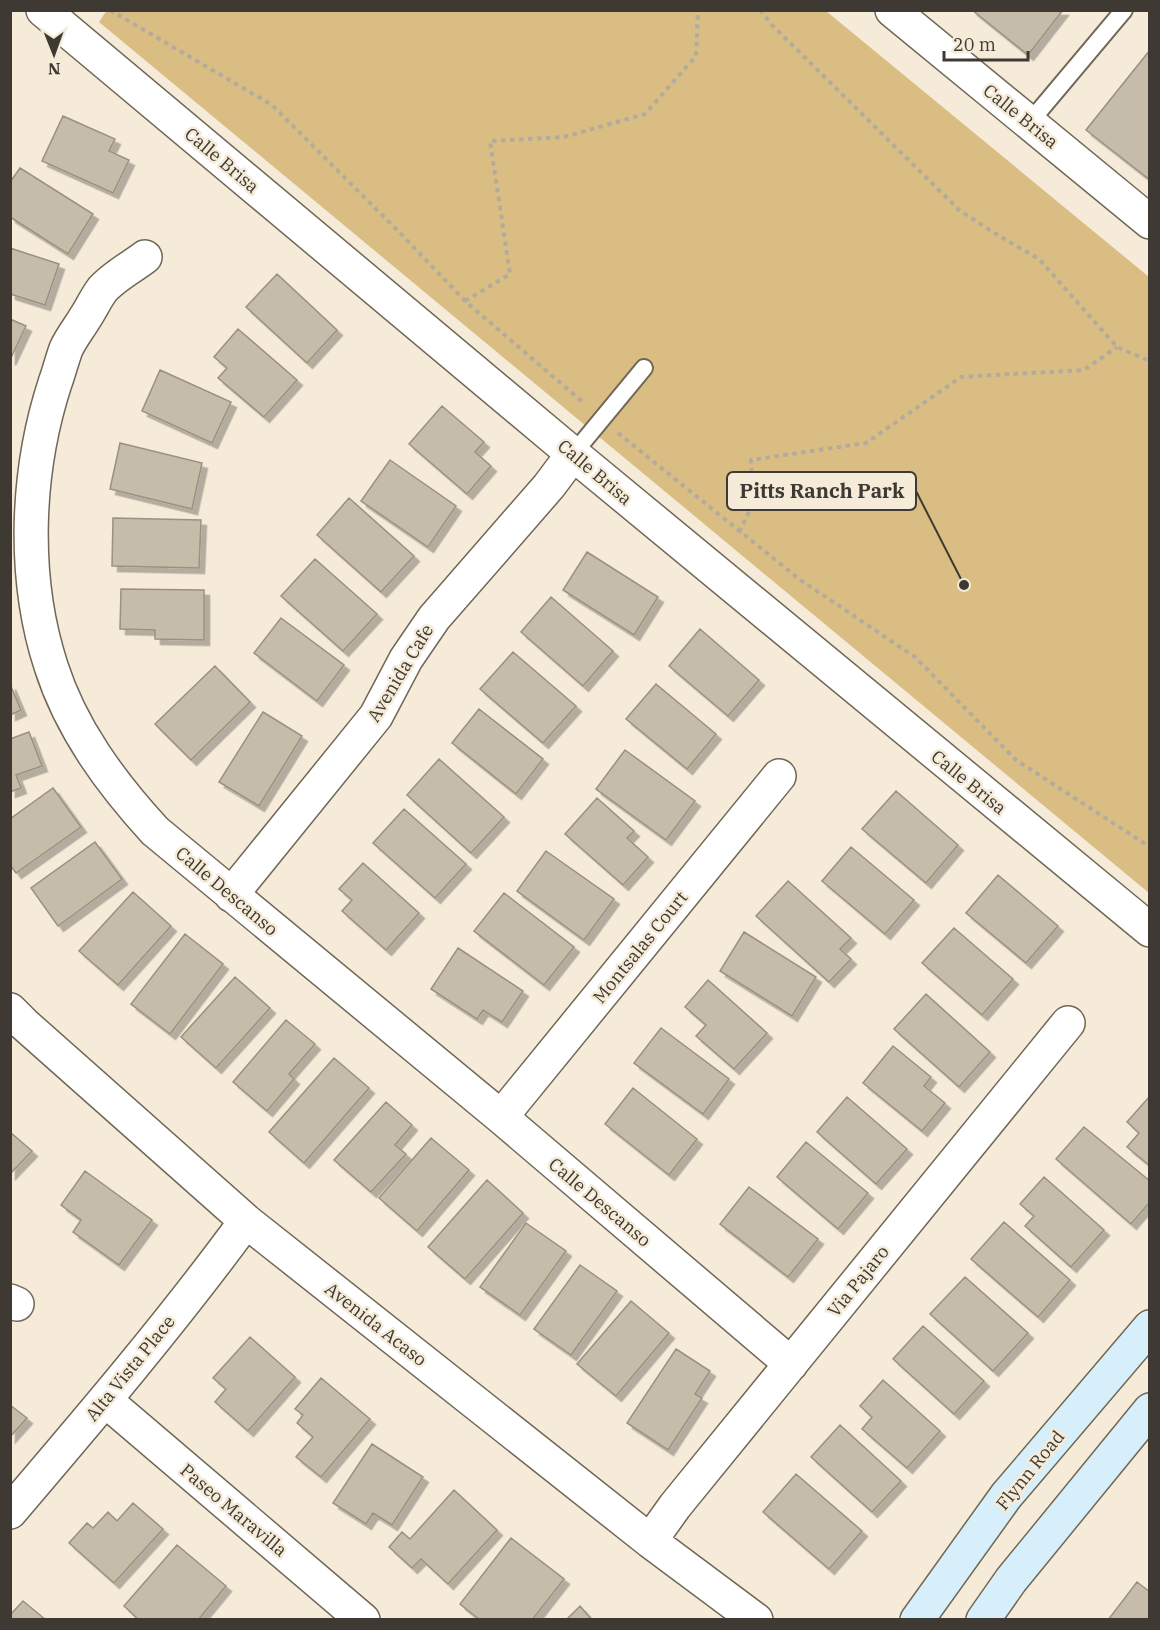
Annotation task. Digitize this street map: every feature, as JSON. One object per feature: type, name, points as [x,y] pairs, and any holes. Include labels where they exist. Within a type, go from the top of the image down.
[{"type":"main road","name":"Flynn Road","points":[[917,1620],[1006,1496],[1149,1327]]},
{"type":"main road","points":[[983,1620],[1011,1580],[1149,1410]]},
{"type":"street","name":"Calle Brisa","points":[[43,10],[573,454],[1149,930]]},
{"type":"street","name":"Calle Brisa","points":[[892,10],[1149,222]]},
{"type":"street","name":"Calle Descanso","points":[[145,256],[103,290],[67,348],[46,411],[36,460],[32,510],[33,561],[39,611],[51,667],[77,726],[99,764],[125,799],[155,831],[501,1117],[791,1364]]},
{"type":"street","name":"Avenida Cafe","points":[[231,895],[376,716],[406,658],[434,618],[549,486],[573,454]]},
{"type":"street","name":"Montsalas Court","points":[[501,1117],[779,776]]},
{"type":"street","name":"Avenida Acaso","points":[[10,1010],[246,1221],[650,1541],[756,1620]]},
{"type":"street","name":"Via Pajaro","points":[[650,1541],[675,1506],[1068,1023]]},
{"type":"street","name":"Alta Vista Place","points":[[10,1512],[105,1400],[246,1221]]},
{"type":"street","name":"Paseo Maravilla","points":[[105,1400],[363,1620]]},
{"type":"lane","points":[[1029,123],[1124,10]]},
{"type":"lane","points":[[573,454],[644,368]]},
{"type":"path","points":[[110,10],[272,105],[465,301],[602,420],[799,579],[915,657],[1016,760],[1149,847]]},
{"type":"path","points":[[465,301],[510,274],[490,141],[564,137],[645,114],[696,56],[698,10]]},
{"type":"path","points":[[760,10],[771,24],[959,210],[1039,259],[1118,347],[1149,361]]},
{"type":"path","points":[[739,532],[753,504],[751,460],[866,442],[961,377],[1084,370],[1118,347]]},
{"type":"shaded area","points":[[107,10],[826,11],[1149,277],[1149,893],[99,22]]},
{"type":"building","points":[[972,10],[1063,10],[1028,55]]},
{"type":"building","points":[[1150,50],[1150,180],[1086,130]]},
{"type":"building","points":[[63,116],[115,139],[109,151],[129,160],[113,193],[42,161]]},
{"type":"building","points":[[20,168],[93,214],[68,254],[10,217],[10,182]]},
{"type":"building","points":[[10,248],[59,264],[45,305],[10,294]]},
{"type":"building","points":[[277,274],[337,330],[307,363],[246,307]]},
{"type":"building","points":[[10,319],[26,326],[10,360]]},
{"type":"building","points":[[238,329],[297,380],[264,417],[218,378],[227,368],[214,357]]},
{"type":"building","points":[[160,370],[231,402],[212,443],[142,411]]},
{"type":"building","points":[[442,406],[484,442],[475,452],[491,466],[467,494],[409,444]]},
{"type":"building","points":[[120,443],[202,463],[192,509],[110,489]]},
{"type":"building","points":[[390,460],[456,506],[428,547],[361,501]]},
{"type":"building","points":[[349,498],[414,556],[381,592],[317,535]]},
{"type":"building","points":[[113,518],[201,520],[199,568],[112,566]]},
{"type":"building","points":[[587,552],[658,597],[634,635],[563,590]]},
{"type":"building","points":[[315,559],[377,614],[343,651],[281,596]]},
{"type":"building","points":[[121,589],[204,590],[204,640],[155,639],[155,630],[120,629]]},
{"type":"building","points":[[551,597],[613,651],[583,686],[521,632]]},
{"type":"building","points":[[281,618],[344,665],[317,701],[254,653]]},
{"type":"building","points":[[700,629],[759,680],[728,716],[669,666]]},
{"type":"building","points":[[513,652],[576,706],[543,743],[480,689]]},
{"type":"building","points":[[215,666],[250,702],[191,760],[155,724]]},
{"type":"building","points":[[10,684],[21,710],[10,715]]},
{"type":"building","points":[[656,684],[716,734],[687,769],[626,719]]},
{"type":"building","points":[[479,709],[543,759],[516,794],[452,743]]},
{"type":"building","points":[[263,712],[302,736],[259,806],[219,782]]},
{"type":"building","points":[[29,732],[42,766],[16,775],[21,788],[10,792],[10,739]]},
{"type":"building","points":[[625,750],[695,801],[666,840],[596,789]]},
{"type":"building","points":[[439,759],[504,817],[471,853],[407,795]]},
{"type":"building","points":[[53,788],[81,827],[16,873],[10,865],[10,819]]},
{"type":"building","points":[[896,791],[958,845],[926,883],[862,829]]},
{"type":"building","points":[[597,798],[634,831],[627,838],[648,857],[623,885],[565,834]]},
{"type":"building","points":[[404,809],[466,864],[435,898],[373,843]]},
{"type":"building","points":[[95,842],[122,879],[58,926],[31,888]]},
{"type":"building","points":[[851,847],[914,900],[885,934],[822,881]]},
{"type":"building","points":[[546,851],[614,899],[584,940],[517,891]]},
{"type":"building","points":[[363,863],[419,913],[386,950],[342,911],[352,900],[339,889]]},
{"type":"building","points":[[998,875],[1058,926],[1026,963],[966,913]]},
{"type":"building","points":[[788,881],[851,938],[840,949],[851,959],[829,982],[756,916]]},
{"type":"building","points":[[133,892],[171,926],[118,985],[79,951]]},
{"type":"building","points":[[504,893],[574,947],[544,985],[474,931]]},
{"type":"building","points":[[954,928],[1013,979],[982,1015],[922,963]]},
{"type":"building","points":[[744,932],[816,977],[792,1016],[720,971]]},
{"type":"building","points":[[185,934],[223,964],[170,1034],[131,1004]]},
{"type":"building","points":[[458,948],[523,991],[502,1022],[483,1010],[477,1019],[431,989]]},
{"type":"building","points":[[235,977],[270,1008],[216,1068],[181,1037]]},
{"type":"building","points":[[708,980],[767,1033],[734,1069],[696,1036],[706,1025],[685,1007]]},
{"type":"building","points":[[926,994],[990,1052],[959,1087],[894,1029]]},
{"type":"building","points":[[286,1020],[315,1044],[289,1074],[294,1079],[267,1111],[233,1082]]},
{"type":"building","points":[[661,1028],[729,1079],[703,1114],[634,1063]]},
{"type":"building","points":[[893,1046],[931,1077],[924,1086],[945,1103],[922,1131],[863,1083]]},
{"type":"building","points":[[334,1058],[369,1088],[304,1163],[269,1132]]},
{"type":"building","points":[[633,1088],[697,1139],[669,1175],[605,1124]]},
{"type":"building","points":[[847,1097],[907,1149],[876,1184],[817,1132]]},
{"type":"building","points":[[1149,1097],[1150,1166],[1127,1147],[1139,1133],[1127,1122]]},
{"type":"building","points":[[386,1102],[412,1125],[395,1145],[406,1154],[371,1192],[334,1160]]},
{"type":"building","points":[[1084,1127],[1150,1181],[1150,1202],[1131,1224],[1056,1159]]},
{"type":"building","points":[[10,1132],[32,1151],[10,1174]]},
{"type":"building","points":[[431,1138],[469,1170],[417,1231],[379,1198]]},
{"type":"building","points":[[806,1142],[868,1193],[838,1229],[777,1177]]},
{"type":"building","points":[[85,1171],[152,1220],[119,1265],[73,1232],[81,1220],[61,1205]]},
{"type":"building","points":[[1044,1177],[1104,1230],[1071,1267],[1025,1226],[1034,1216],[1020,1204]]},
{"type":"building","points":[[487,1180],[523,1213],[465,1279],[428,1247]]},
{"type":"building","points":[[749,1187],[818,1239],[788,1277],[720,1224]]},
{"type":"building","points":[[1004,1222],[1070,1280],[1038,1317],[971,1259]]},
{"type":"building","points":[[526,1223],[566,1251],[520,1315],[480,1287]]},
{"type":"building","points":[[580,1265],[617,1291],[571,1355],[534,1329]]},
{"type":"building","points":[[965,1277],[1028,1333],[993,1371],[930,1314]]},
{"type":"building","points":[[631,1301],[669,1333],[616,1396],[577,1364]]},
{"type":"building","points":[[923,1326],[984,1381],[954,1414],[893,1359]]},
{"type":"building","points":[[250,1337],[295,1377],[248,1431],[215,1402],[226,1389],[213,1378]]},
{"type":"building","points":[[676,1349],[710,1371],[695,1394],[702,1398],[668,1450],[627,1423]]},
{"type":"building","points":[[321,1378],[370,1419],[321,1477],[296,1457],[313,1437],[297,1423],[303,1415],[295,1409]]},
{"type":"building","points":[[883,1380],[940,1431],[907,1468],[862,1429],[872,1417],[860,1406]]},
{"type":"building","points":[[10,1405],[27,1418],[10,1437]]},
{"type":"building","points":[[840,1425],[901,1481],[872,1512],[811,1457]]},
{"type":"building","points":[[372,1444],[423,1477],[392,1525],[373,1513],[366,1524],[333,1503]]},
{"type":"building","points":[[796,1474],[862,1531],[829,1569],[763,1512]]},
{"type":"building","points":[[454,1490],[497,1530],[448,1584],[421,1559],[412,1568],[389,1547],[402,1532],[410,1539]]},
{"type":"building","points":[[133,1503],[163,1529],[114,1583],[69,1543],[87,1523],[93,1528],[108,1512],[117,1521]]},
{"type":"building","points":[[511,1538],[564,1579],[532,1620],[480,1620],[460,1604]]},
{"type":"building","points":[[177,1545],[226,1586],[198,1620],[139,1620],[124,1606]]},
{"type":"building","points":[[1137,1582],[1150,1592],[1150,1620],[1108,1620]]},
{"type":"building","points":[[23,1601],[46,1620],[10,1620],[10,1615]]},
{"type":"building","points":[[580,1606],[592,1620],[566,1620]]},
{"type":"place","name":"Pitts Ranch Park","points":[[964,585]]}]
